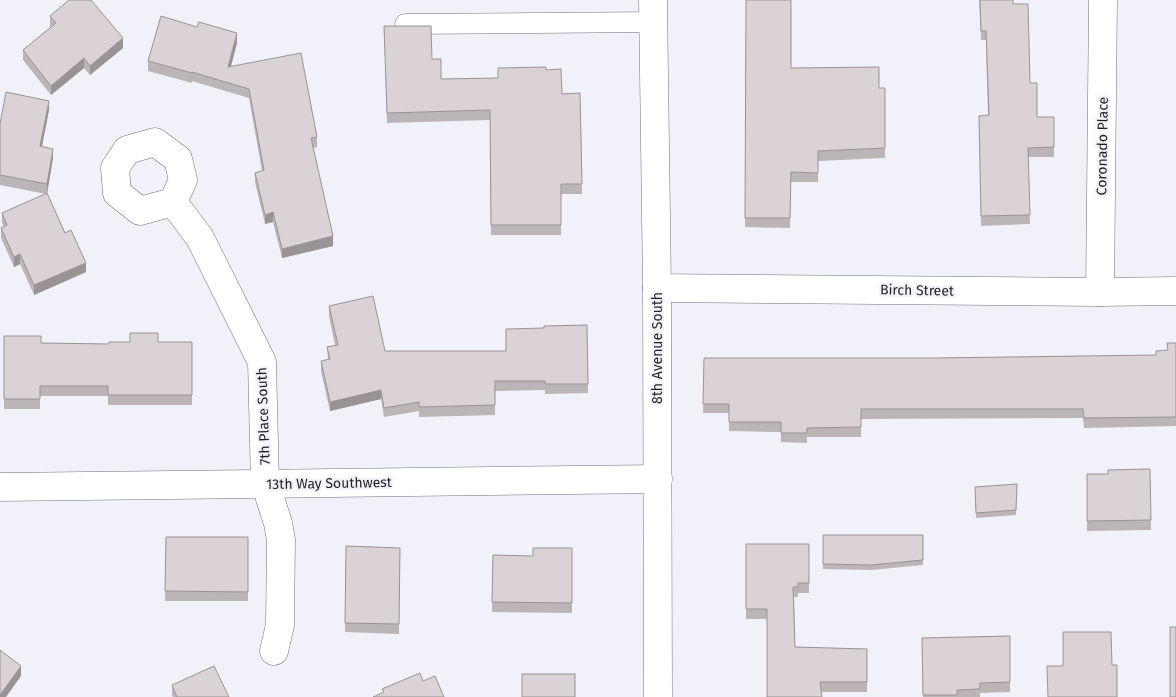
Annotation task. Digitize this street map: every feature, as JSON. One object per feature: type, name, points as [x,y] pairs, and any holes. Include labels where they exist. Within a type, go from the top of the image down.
[{"type":"street","name":"Coronado Place","points":[[1100,292],[1103,0]]},
{"type":"street","name":"8th Avenue South","points":[[653,11],[657,288],[658,697]]},
{"type":"street","name":"7th Place South","points":[[173,202],[200,238],[262,362],[265,483],[278,523],[281,540],[280,625],[274,651]]},
{"type":"street","name":"Birch Street","points":[[657,288],[1176,291]]},
{"type":"street","name":"13th Way Southwest","points":[[0,487],[658,479]]},
{"type":"lane","points":[[406,24],[653,11]]},
{"type":"building","points":[[69,0],[91,0],[123,38],[90,66],[84,58],[51,86],[23,50],[56,23],[50,16]]},
{"type":"building","points":[[746,0],[791,0],[791,68],[879,67],[879,88],[885,88],[885,148],[818,151],[818,173],[791,172],[790,218],[745,218]]},
{"type":"building","points":[[980,0],[1013,0],[1013,4],[1028,4],[1030,83],[1037,83],[1037,117],[1054,117],[1054,147],[1028,148],[1030,215],[981,216],[979,116],[989,115],[986,31],[981,31]]},
{"type":"building","points":[[161,16],[197,27],[199,22],[237,33],[228,67],[301,53],[317,137],[311,138],[333,236],[282,249],[273,212],[265,215],[255,173],[264,170],[249,89],[148,61]]},
{"type":"building","points":[[384,26],[431,26],[432,59],[441,59],[441,79],[498,78],[498,68],[546,67],[546,70],[561,69],[562,94],[580,93],[582,184],[561,184],[561,225],[491,225],[490,110],[387,113]]},
{"type":"building","points":[[6,92],[49,101],[40,146],[53,149],[47,184],[0,175],[0,124]]},
{"type":"building","points":[[47,193],[65,233],[71,230],[86,263],[34,285],[20,254],[14,257],[1,228],[7,225],[2,213]]},
{"type":"building","points":[[373,296],[385,351],[506,351],[506,329],[587,325],[588,384],[545,384],[545,381],[495,381],[495,405],[419,407],[419,402],[384,408],[381,390],[330,402],[321,361],[330,359],[327,347],[338,345],[329,306]]},
{"type":"building","points":[[130,333],[158,333],[158,342],[192,342],[192,395],[108,395],[108,386],[40,386],[40,399],[4,399],[4,336],[41,336],[41,343],[109,344],[109,342],[130,342]]},
{"type":"building","points":[[1167,343],[1176,343],[1176,417],[1084,418],[1083,409],[861,409],[861,427],[807,428],[807,433],[781,433],[781,422],[729,422],[729,404],[703,404],[704,358],[936,358],[1156,355],[1156,351],[1168,350]]},
{"type":"building","points":[[1150,469],[1151,520],[1087,521],[1087,474],[1108,474],[1108,470]]},
{"type":"building","points":[[1017,484],[1016,510],[976,513],[975,487]]},
{"type":"building","points":[[823,535],[923,535],[923,560],[871,565],[823,564]]},
{"type":"building","points":[[166,537],[248,537],[248,592],[165,591]]},
{"type":"building","points":[[746,544],[809,544],[809,583],[798,583],[798,587],[793,587],[795,647],[867,649],[867,682],[820,682],[822,697],[767,697],[767,609],[746,609]]},
{"type":"building","points":[[346,546],[400,548],[399,624],[345,623]]},
{"type":"building","points":[[533,548],[572,548],[572,603],[492,602],[493,555],[533,556]]},
{"type":"building","points":[[1170,627],[1176,627],[1176,697],[1170,697]]},
{"type":"building","points":[[1063,632],[1111,632],[1112,665],[1117,665],[1117,697],[1048,697],[1047,666],[1063,666]]},
{"type":"building","points":[[1010,636],[1010,682],[980,683],[980,689],[957,690],[957,695],[923,695],[922,638]]},
{"type":"building","points":[[0,650],[21,666],[0,695]]},
{"type":"building","points":[[214,666],[229,697],[177,697],[172,685]]},
{"type":"building","points":[[420,673],[423,681],[435,676],[444,697],[373,697],[384,692],[382,689]]},
{"type":"building","points":[[522,674],[575,674],[575,697],[522,697]]}]
